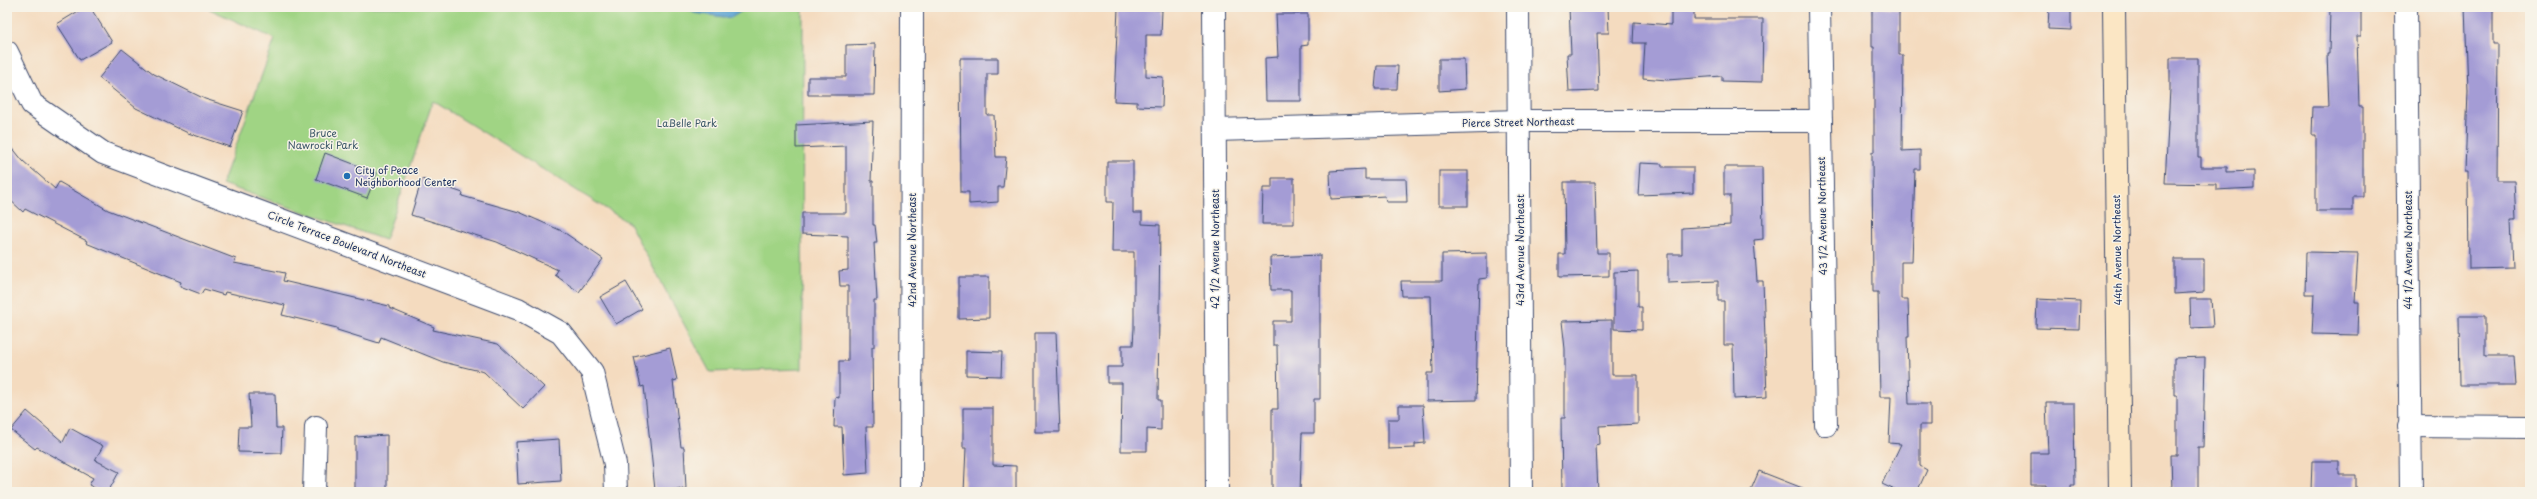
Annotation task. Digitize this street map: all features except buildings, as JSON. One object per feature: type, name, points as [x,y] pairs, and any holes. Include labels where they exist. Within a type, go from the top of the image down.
[{"type":"street","name":"42nd Avenue Northeast","points":[[911,492],[912,7]]},
{"type":"street","name":"42 1/2 Avenue Northeast","points":[[1214,7],[1217,492]]},
{"type":"street","name":"43rd Avenue Northeast","points":[[1518,7],[1521,492]]},
{"type":"street","name":"43 1/2 Avenue Northeast","points":[[1820,7],[1826,425]]},
{"type":"street","name":"44th Avenue Northeast","points":[[2114,7],[2120,492]]},
{"type":"street","name":"44 1/2 Avenue Northeast","points":[[2406,7],[2409,426],[2411,492]]},
{"type":"street","name":"Circle Terrace Boulevard Northeast","points":[[7,52],[32,104],[103,152],[518,309],[561,333],[592,372],[615,464],[616,492]]},
{"type":"street","name":"Pierce Street Northeast","points":[[1215,130],[1519,121],[1821,121]]},
{"type":"street","points":[[2409,426],[2530,427]]},
{"type":"street","points":[[314,492],[316,427]]},
{"type":"green space","name":"LaBelle Park","points":[[205,7],[803,7],[802,369],[710,372],[629,223],[433,101],[385,240],[222,184],[275,39]]},
{"type":"water","points":[[684,7],[748,7],[731,18],[694,13]]},
{"type":"place","name":"City of Peace Neighborhood Center","points":[[347,176]]},
{"type":"park label","name":"Bruce Nawrocki Park","points":[[323,138]]}]
